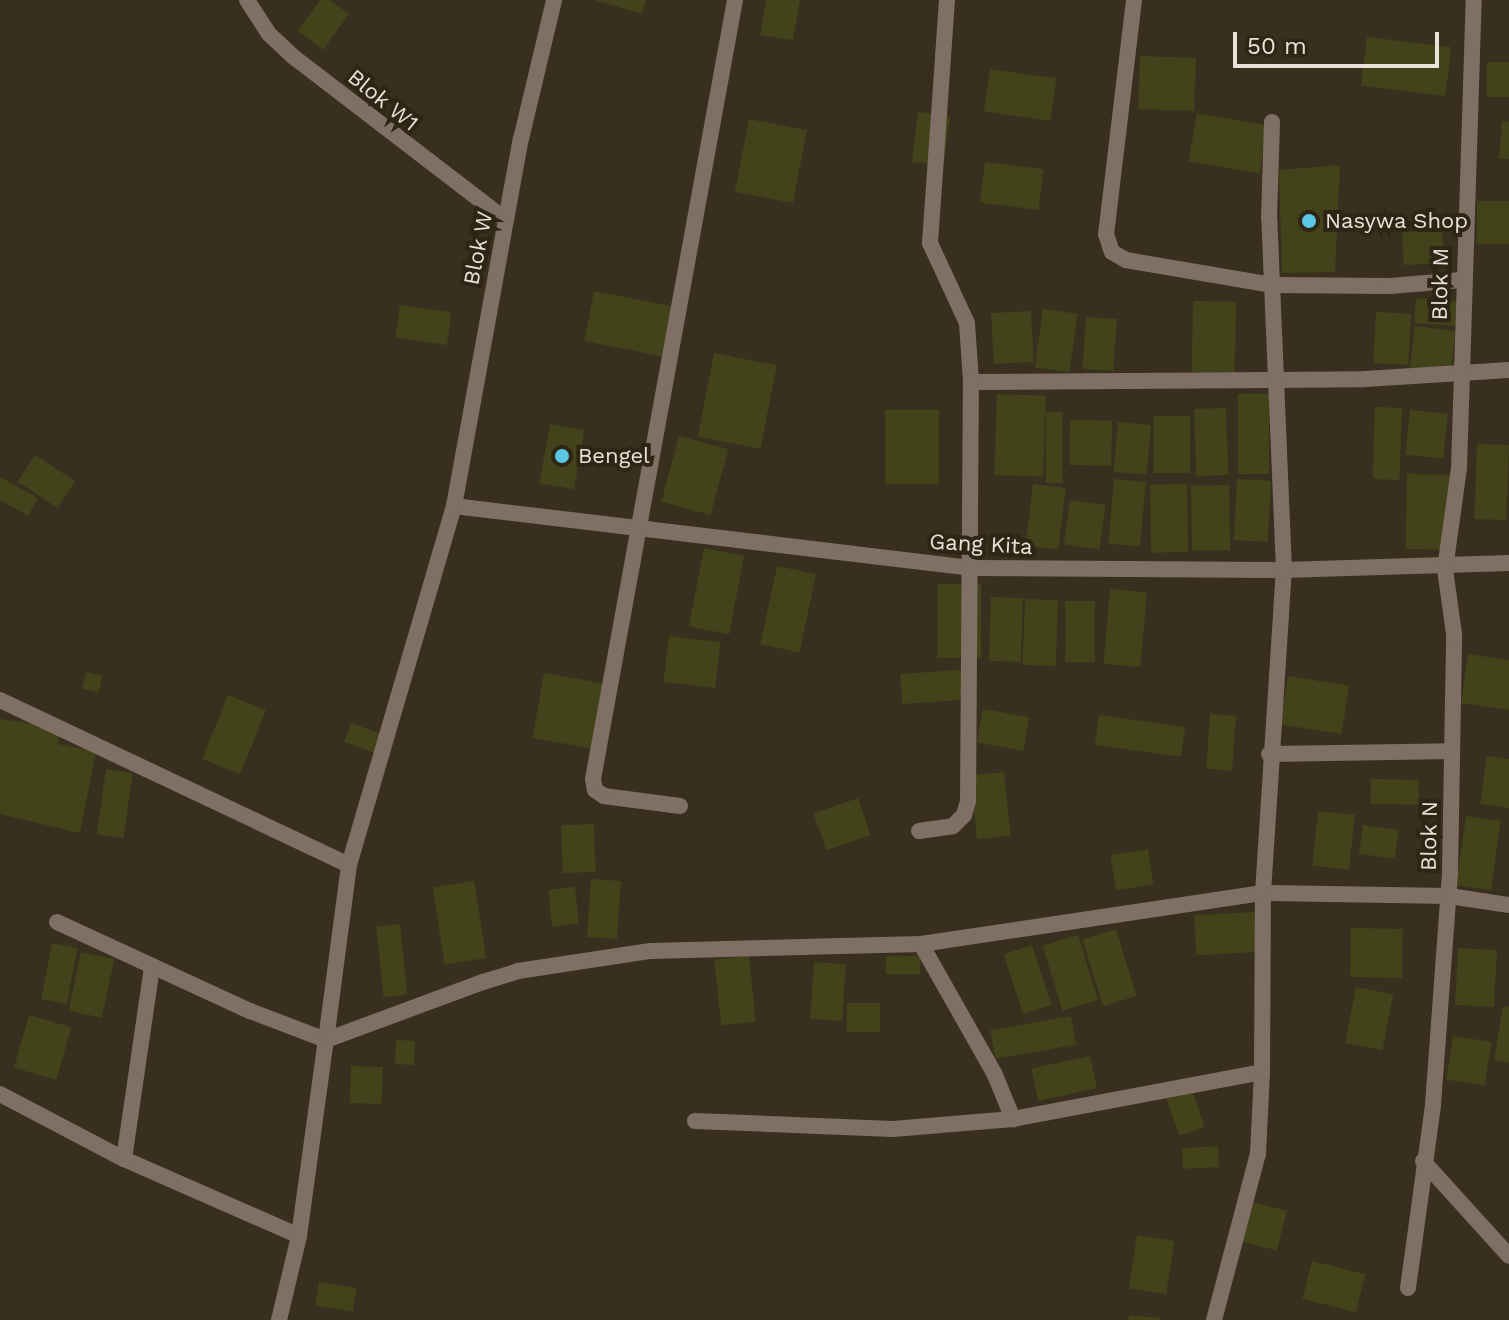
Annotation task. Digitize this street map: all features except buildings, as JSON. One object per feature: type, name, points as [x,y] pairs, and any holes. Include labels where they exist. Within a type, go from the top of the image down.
[{"type":"street","name":"Blok W1","points":[[247,0],[269,34],[295,58],[506,220]]},
{"type":"street","name":"Blok W","points":[[279,1320],[299,1236],[349,865],[454,506],[506,220],[554,0]]},
{"type":"street","points":[[680,806],[604,796],[593,779],[635,530],[665,400],[735,0]]},
{"type":"street","points":[[919,831],[953,826],[968,801],[972,568],[971,382],[967,323],[930,243],[947,0]]},
{"type":"street","points":[[1134,0],[1108,245],[1126,260],[1273,285],[1390,286],[1462,280]]},
{"type":"street","name":"Blok M","points":[[1445,569],[1459,468],[1462,280],[1474,0]]},
{"type":"street","points":[[1214,1320],[1258,1154],[1262,1072],[1263,893],[1269,754],[1284,570],[1279,377],[1273,285],[1272,122]]},
{"type":"street","points":[[971,382],[1461,376],[1509,370]]},
{"type":"street","name":"Gang Kita","points":[[454,506],[972,568],[1445,569],[1509,563]]},
{"type":"street","name":"Blok N","points":[[1408,1288],[1433,1105],[1449,896],[1454,634],[1445,569]]},
{"type":"street","points":[[0,700],[349,865]]},
{"type":"street","points":[[1269,754],[1452,751]]},
{"type":"street","points":[[57,922],[326,1040],[532,968],[651,951],[921,944],[1263,893],[1449,896],[1509,905]]},
{"type":"street","points":[[921,944],[995,1075],[1013,1119]]},
{"type":"street","points":[[124,1159],[152,966]]},
{"type":"street","points":[[695,1121],[893,1129],[1013,1119],[1262,1072]]},
{"type":"street","points":[[0,1094],[124,1159],[299,1236]]},
{"type":"street","points":[[1423,1161],[1509,1256]]},
{"type":"place","name":"Nasywa Shop","points":[[1309,221]]},
{"type":"place","name":"Bengel","points":[[562,456]]}]
